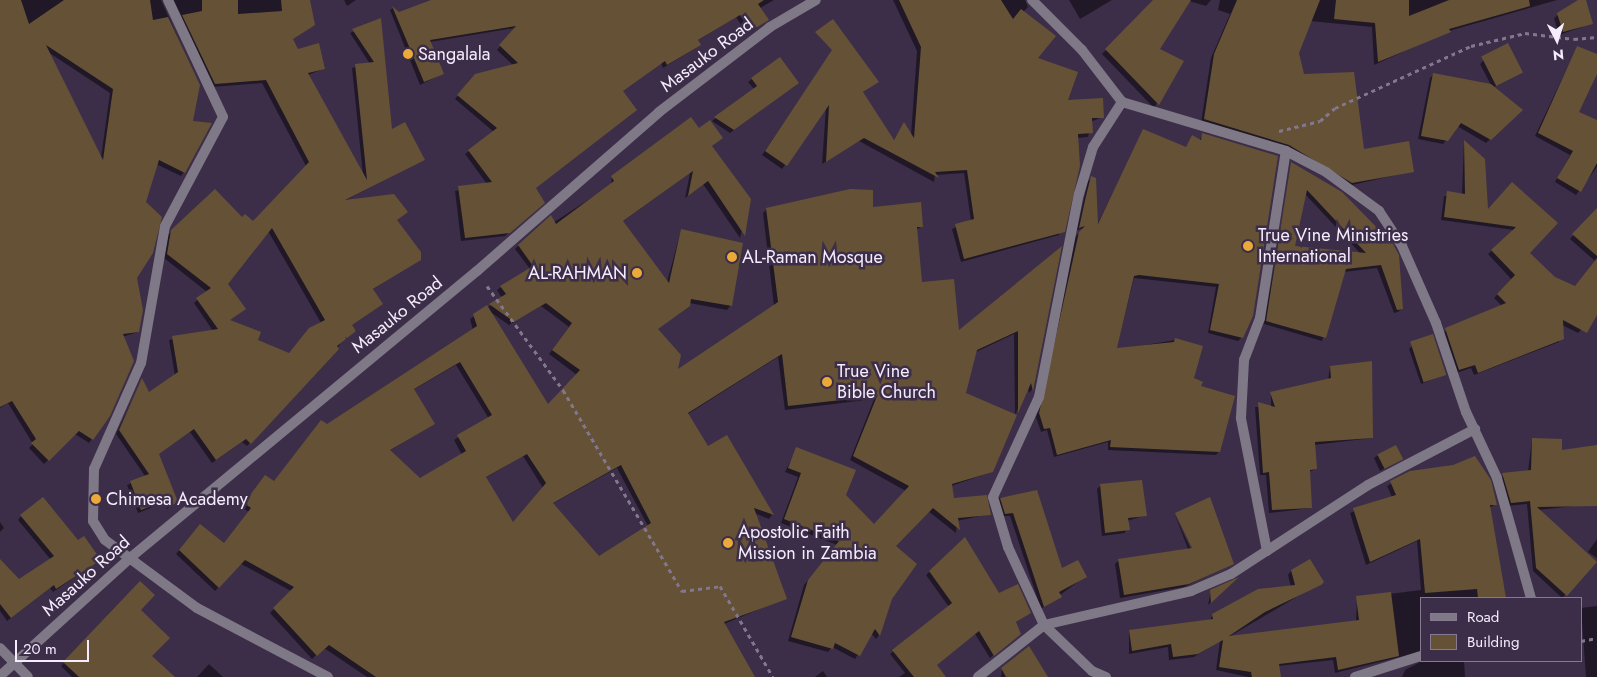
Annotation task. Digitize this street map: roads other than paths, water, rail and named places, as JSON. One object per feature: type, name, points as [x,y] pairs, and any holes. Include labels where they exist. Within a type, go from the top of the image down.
[{"type":"street","points":[[168,0],[194,62],[223,112],[165,226],[141,363],[94,469],[93,521],[105,540],[231,630],[328,677]]},
{"type":"street","name":"Masauko Road","points":[[7,669],[130,558],[477,271],[659,112],[770,27],[816,0]]},
{"type":"street","points":[[1032,0],[1082,50],[1122,102],[1286,150],[1326,172],[1379,211],[1402,246],[1436,323],[1475,429],[1497,478],[1531,597]]},
{"type":"street","points":[[1106,677],[1092,671],[1044,625],[1008,547],[993,497],[1039,397],[1079,194],[1093,147],[1122,102]]},
{"type":"street","points":[[1267,551],[1241,418],[1244,360],[1260,318],[1286,150]]},
{"type":"street","points":[[978,677],[1044,625],[1191,591],[1267,551],[1368,485],[1475,429]]},
{"type":"street","points":[[0,648],[7,669],[28,677]]},
{"type":"street","points":[[1355,677],[1420,656]]},
{"type":"place","name":"Sangalala","points":[[408,54]]},
{"type":"place","name":"True Vine Ministries International","points":[[1248,246]]},
{"type":"place","name":"AL-Raman Mosque","points":[[732,257]]},
{"type":"place","name":"AL-RAHMAN","points":[[637,273]]},
{"type":"place","name":"True Vine Bible Church","points":[[827,382]]},
{"type":"place","name":"Chimesa Academy","points":[[96,499]]},
{"type":"place","name":"Apostolic Faith Mission in Zambia","points":[[728,543]]}]
